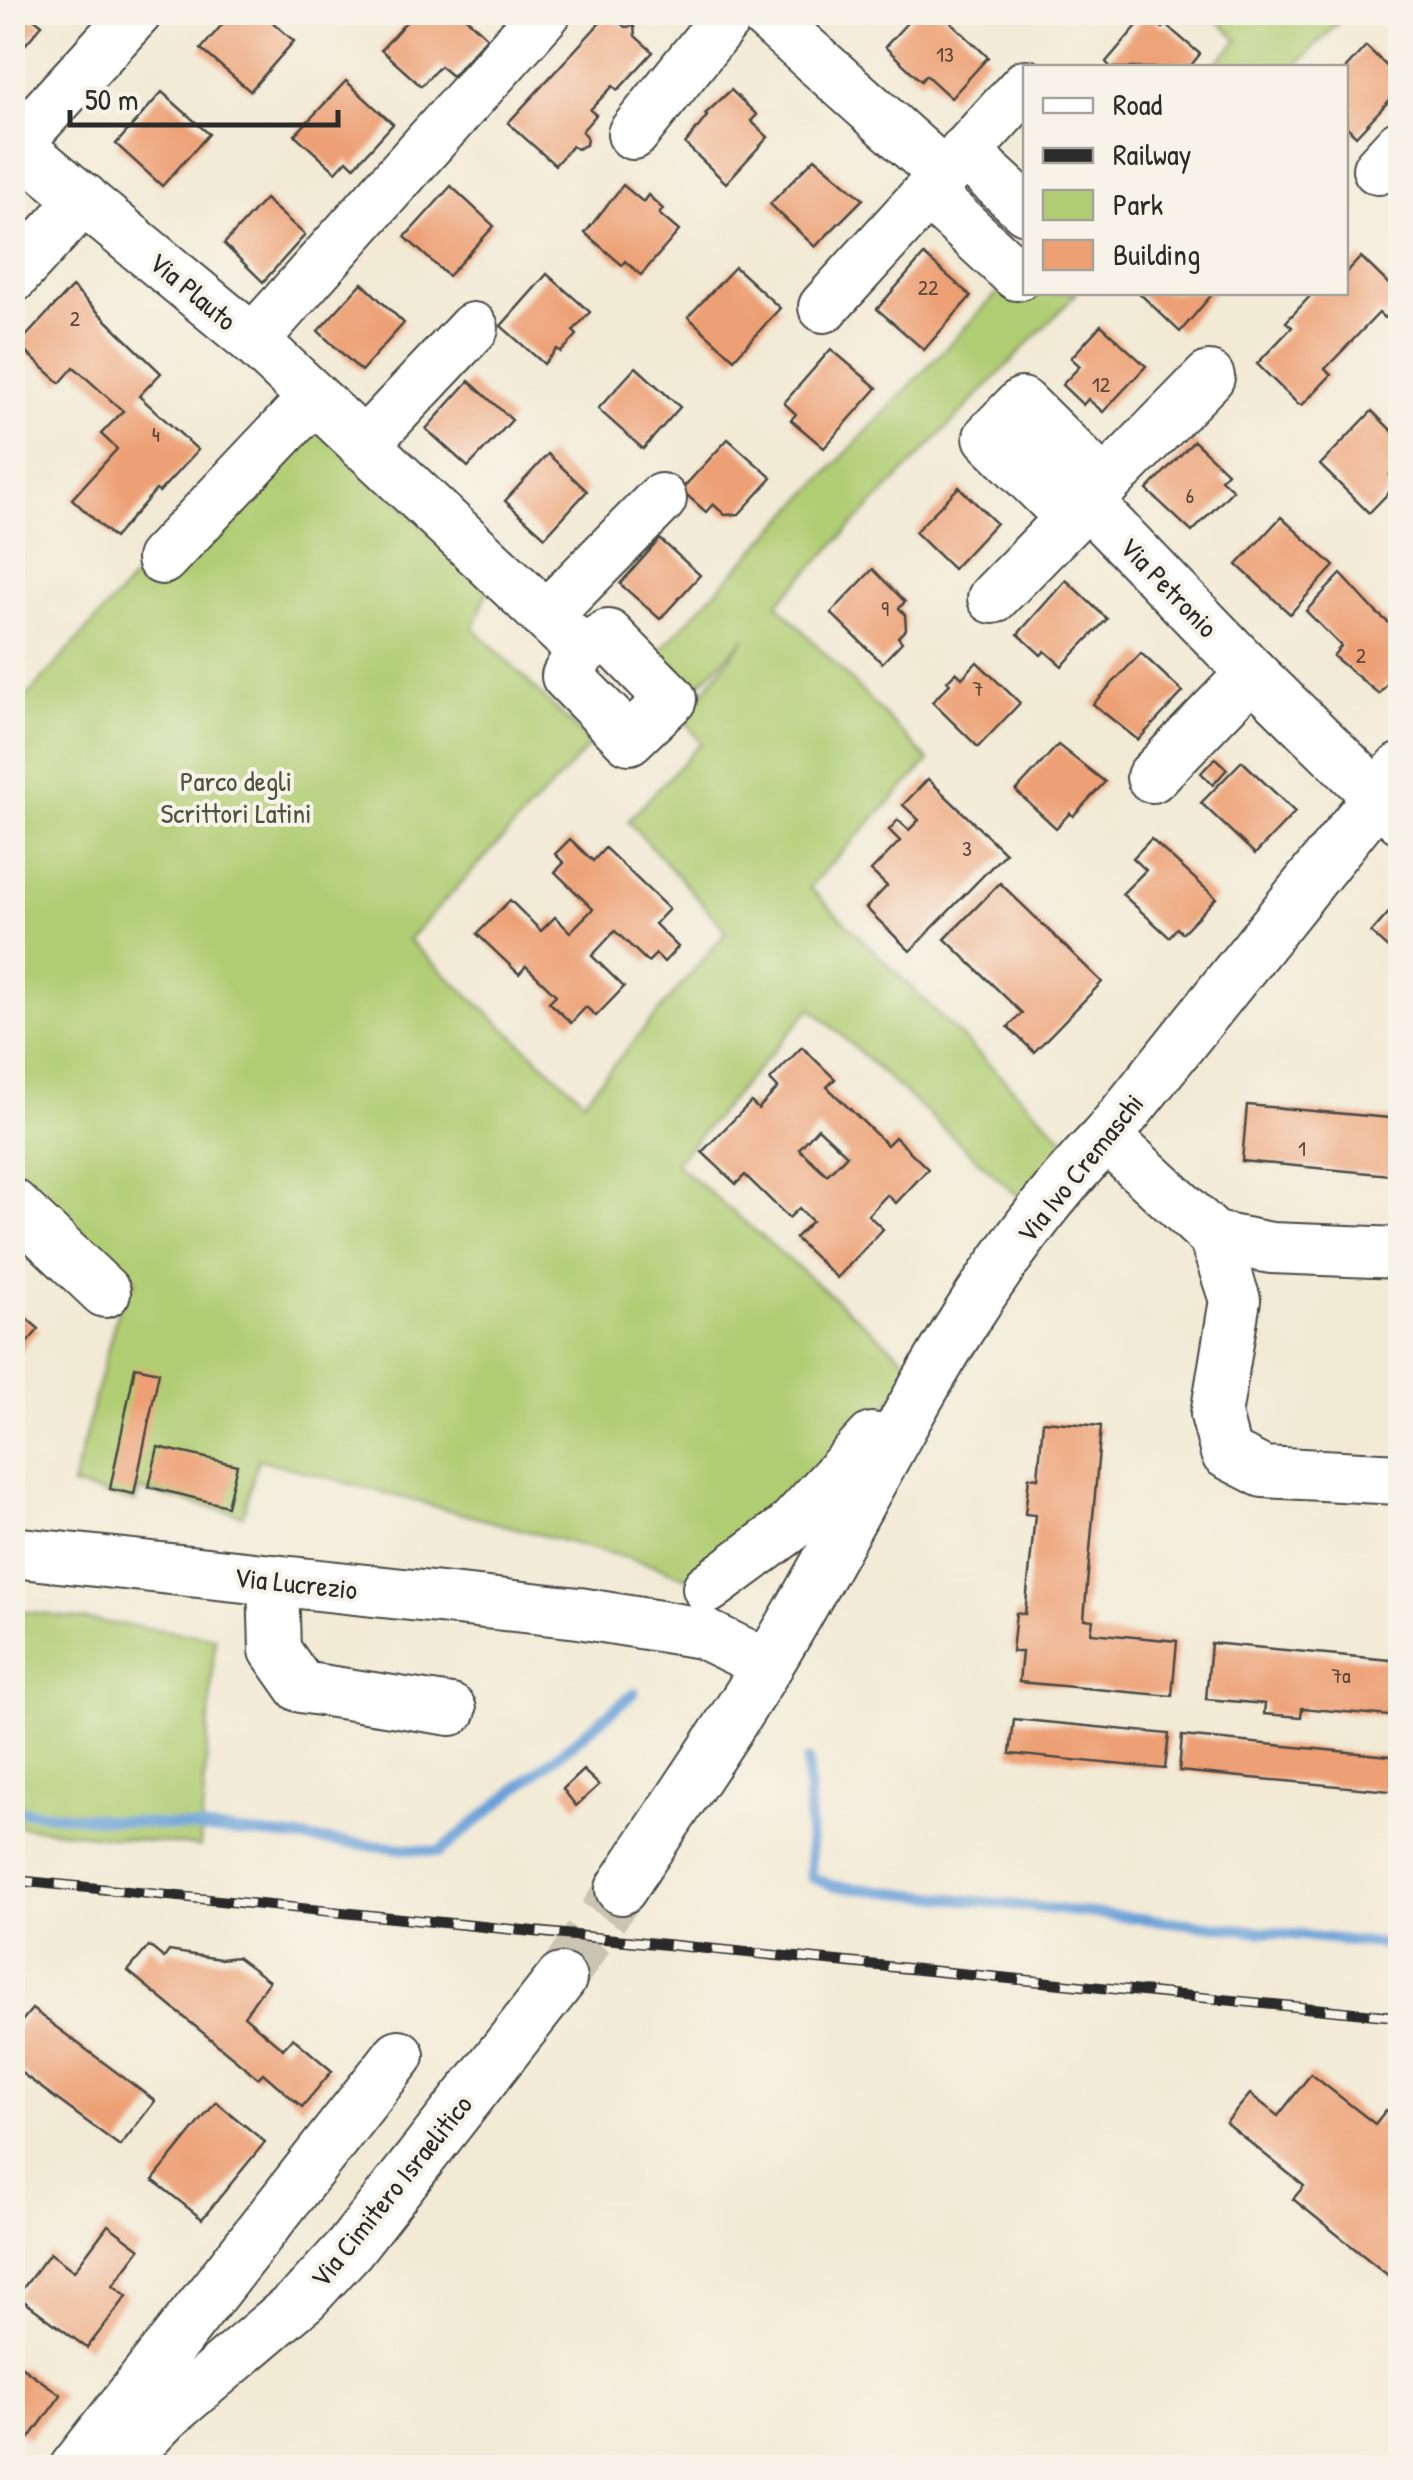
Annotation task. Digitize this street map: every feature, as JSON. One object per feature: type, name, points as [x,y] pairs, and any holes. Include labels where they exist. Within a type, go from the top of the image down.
[{"type":"street","points":[[14,144],[136,12]]},
{"type":"street","points":[[252,340],[546,12]]},
{"type":"street","points":[[634,134],[731,12]]},
{"type":"street","points":[[762,12],[946,173],[1017,275],[1023,269]]},
{"type":"street","points":[[824,308],[1023,88]]},
{"type":"street","name":"Via Plauto","points":[[14,144],[252,340],[582,650]]},
{"type":"street","points":[[946,173],[1023,208]]},
{"type":"street","points":[[12,278],[84,199]]},
{"type":"street","points":[[363,445],[474,328]]},
{"type":"street","points":[[993,598],[1209,376]]},
{"type":"street","points":[[162,559],[314,398]]},
{"type":"street","points":[[546,616],[661,499]]},
{"type":"street","name":"Via Petronio","points":[[1087,501],[1252,673],[1393,795]]},
{"type":"street","points":[[1152,777],[1252,673]]},
{"type":"street","name":"Via Ivo Cremaschi","points":[[804,1598],[926,1379],[1063,1180],[1106,1137],[1393,795]]},
{"type":"street","points":[[1106,1137],[1214,1237],[1235,1300],[1216,1415],[1226,1453],[1262,1472],[1400,1479]]},
{"type":"street","points":[[12,1204],[105,1292]]},
{"type":"street","points":[[1214,1237],[1271,1248],[1400,1253]]},
{"type":"street","name":"Via Lucrezio","points":[[708,1588],[788,1529],[926,1379]]},
{"type":"street","name":"Via Lucrezio","points":[[12,1552],[579,1614],[702,1633],[768,1665]]},
{"type":"street","name":"Via Lucrezio","points":[[579,1614],[708,1588],[761,1567],[780,1576],[804,1598]]},
{"type":"street","points":[[273,1580],[274,1650],[302,1686],[451,1710]]},
{"type":"street","points":[[621,1889],[768,1665],[804,1598]]},
{"type":"street","name":"Via Cimitero Israelitico","points":[[115,2468],[166,2416],[304,2298],[348,2250],[561,1979]]},
{"type":"street","points":[[75,2468],[400,2055]]},
{"type":"street","points":[[256,2234],[304,2298]]},
{"type":"green space","points":[[1209,13],[1347,13],[1297,65],[1214,65],[1238,40]]},
{"type":"green space","name":"Parco degli Scrittori Latini","points":[[1023,266],[1023,295],[1075,295],[777,604],[929,761],[809,887],[1089,1163],[1041,1217],[811,1008],[675,1163],[915,1367],[861,1439],[692,1580],[657,1566],[258,1459],[243,1515],[139,1490],[135,1502],[72,1486],[119,1305],[136,1280],[13,1169],[13,712],[144,567],[313,417],[488,589],[474,628],[591,744],[408,940],[584,1100],[727,931],[628,821],[701,743],[683,718],[746,637],[681,703],[648,663]]},
{"type":"green space","points":[[12,1610],[215,1637],[200,1847],[13,1826]]},
{"type":"building","points":[[12,12],[26,12],[42,25],[12,60]]},
{"type":"building","points":[[233,12],[261,12],[294,41],[250,91],[201,49]]},
{"type":"building","points":[[415,12],[444,12],[449,17],[460,12],[487,37],[452,76],[440,66],[421,86],[381,50]]},
{"type":"building","points":[[917,12],[940,12],[988,57],[951,98],[926,75],[921,81],[885,47]]},
{"type":"building","points":[[609,13],[625,27],[634,26],[635,36],[653,52],[618,90],[613,86],[590,110],[596,115],[582,131],[586,145],[577,149],[572,146],[555,165],[508,123]]},
{"type":"building","points":[[1147,14],[1200,54],[1191,65],[1106,62]]},
{"type":"building","points":[[1366,46],[1400,79],[1400,89],[1356,136],[1348,128],[1348,66]]},
{"type":"building","points":[[346,81],[393,124],[354,167],[347,160],[336,172],[295,135]]},
{"type":"building","points":[[731,90],[757,115],[751,121],[768,137],[726,183],[685,144],[705,114]]},
{"type":"building","points":[[162,92],[209,134],[162,186],[116,144]]},
{"type":"building","points":[[815,158],[863,199],[815,247],[770,204]]},
{"type":"building","points":[[623,185],[643,202],[648,195],[663,209],[659,214],[679,231],[641,275],[625,261],[622,265],[585,233]]},
{"type":"building","points":[[451,186],[494,226],[448,276],[405,237]]},
{"type":"building","points":[[265,199],[305,235],[263,282],[224,244]]},
{"type":"building","points":[[924,255],[971,296],[924,350],[877,309]]},
{"type":"building","points":[[1361,257],[1400,295],[1400,301],[1384,318],[1379,313],[1325,369],[1331,375],[1302,405],[1298,404],[1257,364],[1292,327],[1286,322],[1311,295],[1348,295],[1348,271]]},
{"type":"building","points":[[735,267],[780,308],[734,359],[688,317]]},
{"type":"building","points":[[547,274],[590,312],[573,331],[577,335],[544,364],[501,326]]},
{"type":"building","points":[[362,283],[404,323],[361,371],[318,331]]},
{"type":"building","points":[[72,287],[161,373],[139,396],[198,450],[114,538],[72,499],[117,449],[101,434],[123,411],[74,367],[60,383],[18,345]]},
{"type":"building","points":[[1141,295],[1211,295],[1180,332]]},
{"type":"building","points":[[1101,325],[1146,366],[1103,412],[1088,399],[1083,405],[1062,385],[1080,366],[1071,358]]},
{"type":"building","points":[[831,349],[877,388],[824,448],[791,420],[796,414],[784,403]]},
{"type":"building","points":[[636,367],[680,407],[643,449],[598,409]]},
{"type":"building","points":[[469,381],[512,420],[468,467],[426,429]]},
{"type":"building","points":[[1372,411],[1400,439],[1400,465],[1390,475],[1398,483],[1369,513],[1320,465]]},
{"type":"building","points":[[728,439],[772,478],[739,514],[725,515],[713,504],[706,512],[681,490]]},
{"type":"building","points":[[1194,441],[1227,472],[1221,479],[1233,490],[1192,532],[1147,490]]},
{"type":"building","points":[[548,454],[587,491],[545,537],[505,501]]},
{"type":"building","points":[[959,487],[996,523],[953,569],[915,532]]},
{"type":"building","points":[[1281,517],[1334,566],[1290,614],[1237,565]]},
{"type":"building","points":[[660,539],[700,575],[660,619],[620,584]]},
{"type":"building","points":[[873,569],[905,602],[899,608],[905,615],[906,629],[898,637],[902,642],[882,663],[831,613]]},
{"type":"building","points":[[1341,574],[1400,632],[1400,675],[1397,672],[1379,694],[1333,656],[1341,646],[1306,611]]},
{"type":"building","points":[[1066,580],[1107,619],[1062,666],[1045,651],[1041,655],[1018,634]]},
{"type":"building","points":[[1141,653],[1183,692],[1138,740],[1093,704]]},
{"type":"building","points":[[977,662],[1020,703],[978,747],[932,702],[956,672],[962,678]]},
{"type":"building","points":[[1058,745],[1105,782],[1056,828],[1016,791]]},
{"type":"building","points":[[1215,758],[1227,769],[1213,785],[1201,773]]},
{"type":"building","points":[[1242,761],[1295,812],[1255,854],[1201,803]]},
{"type":"building","points":[[928,779],[1005,853],[910,951],[866,908],[887,886],[871,871],[900,841],[889,830],[898,820],[909,830],[919,820],[903,805]]},
{"type":"building","points":[[570,839],[593,861],[605,848],[669,909],[655,924],[678,947],[664,962],[656,954],[648,962],[615,931],[592,956],[624,987],[596,1016],[586,1007],[571,1023],[549,1002],[556,995],[526,966],[519,974],[477,934],[510,900],[541,931],[555,917],[570,932],[593,909],[555,872],[564,863],[555,854]]},
{"type":"building","points":[[1151,839],[1216,898],[1182,933],[1177,928],[1169,937],[1122,894],[1146,870],[1133,858]]},
{"type":"building","points":[[1000,883],[1102,982],[1034,1052],[1008,1027],[1022,1013],[945,939]]},
{"type":"building","points":[[1393,908],[1400,914],[1400,959],[1371,933]]},
{"type":"building","points":[[802,1047],[835,1079],[827,1087],[887,1145],[895,1137],[928,1169],[896,1203],[887,1195],[868,1215],[883,1229],[837,1278],[795,1238],[812,1221],[799,1208],[789,1218],[745,1175],[736,1184],[702,1152],[751,1102],[758,1109],[778,1088],[770,1080]],"holes":[[[818,1128],[847,1155],[827,1175],[799,1149]]]},
{"type":"building","points":[[1247,1105],[1400,1119],[1400,1176],[1242,1161]]},
{"type":"building","points":[[12,1306],[39,1329],[12,1360]]},
{"type":"building","points":[[135,1367],[159,1372],[134,1494],[110,1489]]},
{"type":"building","points":[[1043,1421],[1101,1426],[1084,1619],[1093,1620],[1091,1633],[1177,1641],[1172,1696],[1019,1682],[1022,1652],[1012,1652],[1016,1613],[1025,1614],[1035,1515],[1025,1514],[1029,1477],[1038,1478]]},
{"type":"building","points":[[158,1447],[237,1465],[227,1506],[149,1487]]},
{"type":"building","points":[[1211,1643],[1400,1661],[1400,1717],[1302,1708],[1301,1717],[1264,1714],[1265,1704],[1206,1699]]},
{"type":"building","points":[[1014,1719],[1169,1734],[1165,1769],[1010,1754]]},
{"type":"building","points":[[1182,1736],[1400,1757],[1400,1792],[1179,1771]]},
{"type":"building","points":[[583,1770],[599,1785],[576,1806],[563,1789]]},
{"type":"building","points":[[149,1946],[164,1958],[169,1951],[220,1959],[237,1957],[269,1981],[244,2016],[283,2049],[293,2038],[332,2071],[302,2107],[263,2073],[258,2078],[128,1971]]},
{"type":"building","points":[[32,2009],[155,2101],[120,2146],[12,2066],[12,2033]]},
{"type":"building","points":[[1311,2074],[1375,2124],[1386,2110],[1400,2122],[1400,2285],[1293,2199],[1304,2186],[1226,2123],[1250,2094],[1278,2116]]},
{"type":"building","points":[[216,2102],[265,2142],[202,2219],[153,2180]]},
{"type":"building","points":[[108,2225],[140,2249],[113,2285],[127,2296],[87,2348],[17,2296],[50,2253],[74,2271]]},
{"type":"building","points":[[12,2365],[19,2370],[22,2367],[61,2395],[29,2439],[12,2427]]},
{"type":"waterway","points":[[12,1810],[439,1852],[634,1693]]},
{"type":"waterway","points":[[808,1761],[811,1877],[834,1886],[1400,1946]]},
{"type":"tunnel","points":[[561,1979],[621,1889]]},
{"type":"railway","points":[[12,1880],[1400,2017]]}]
